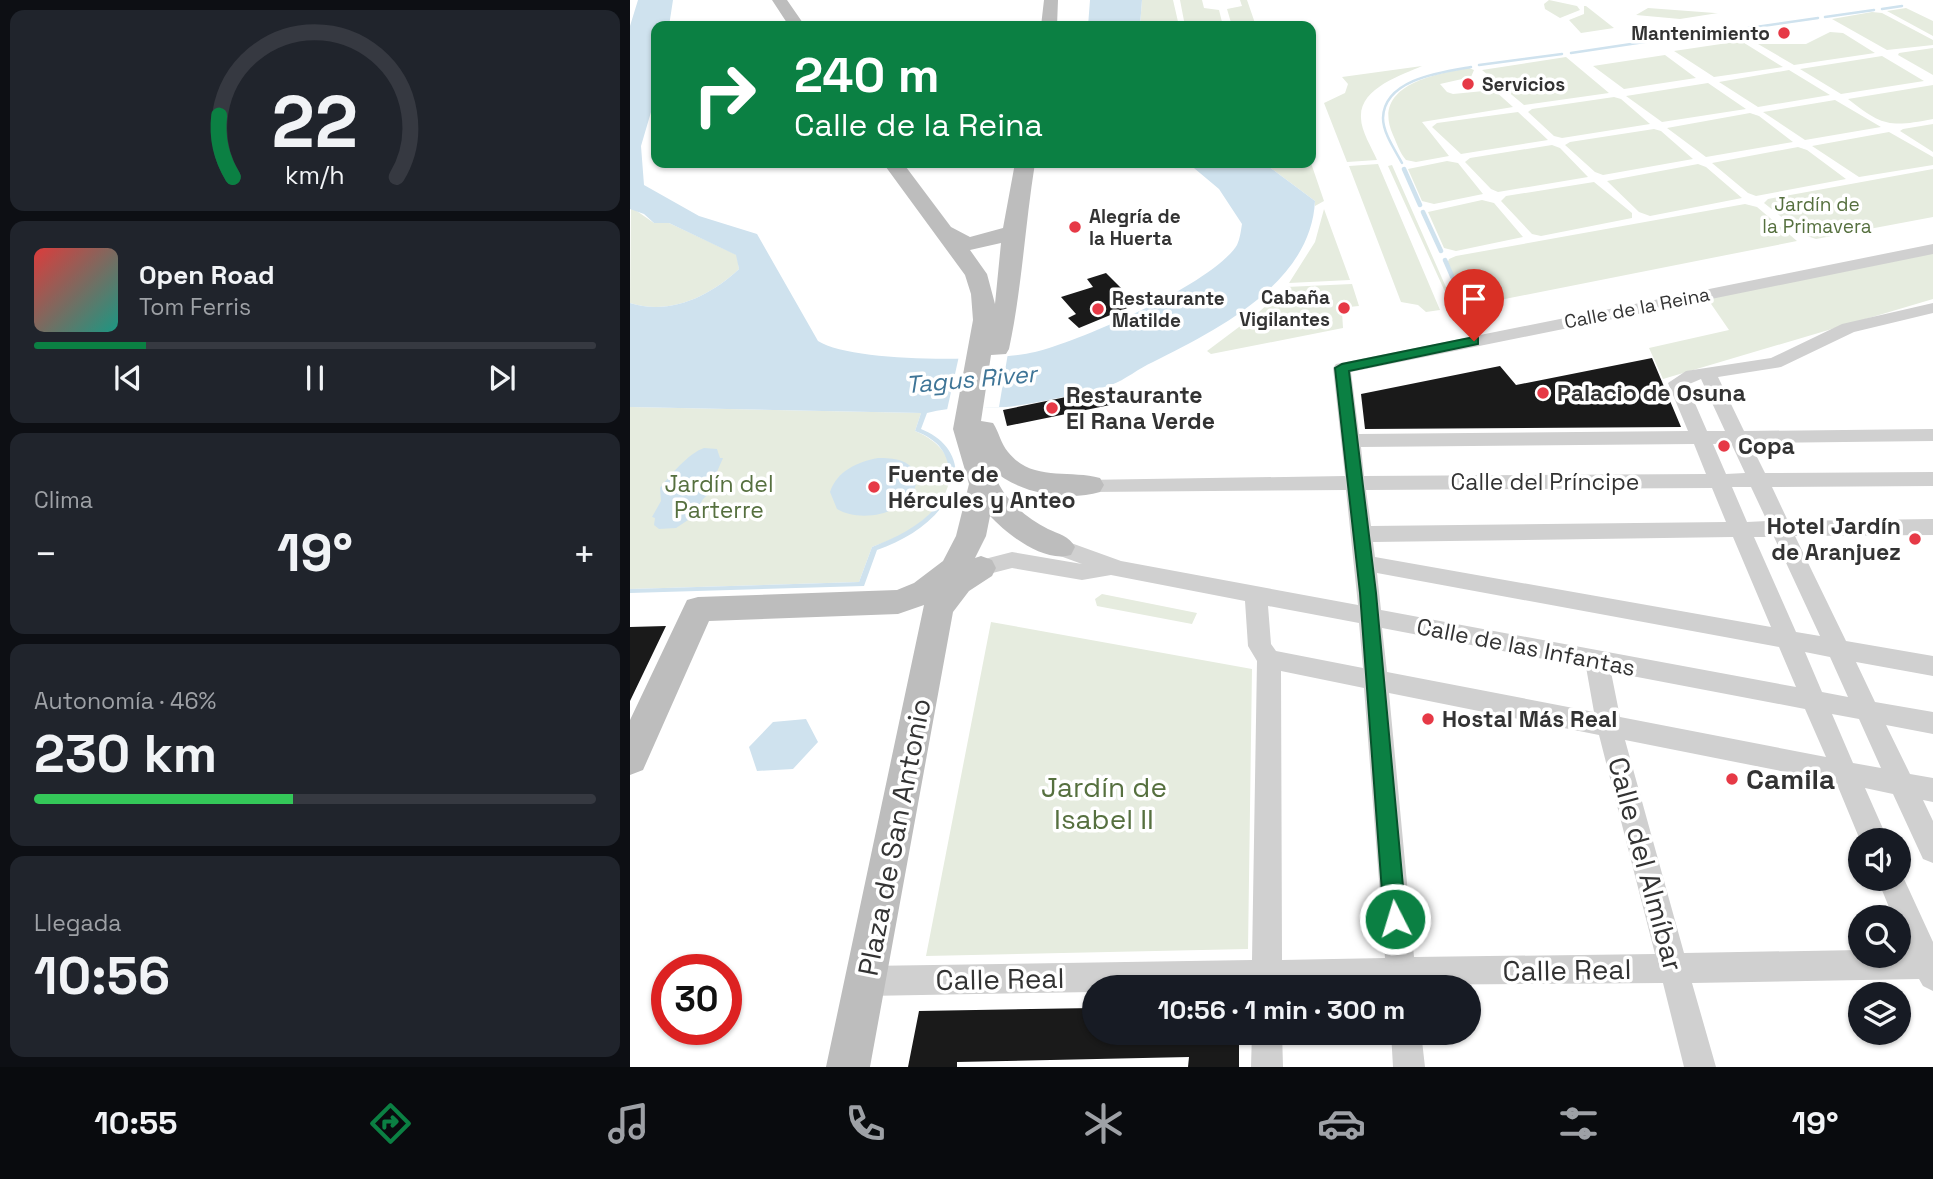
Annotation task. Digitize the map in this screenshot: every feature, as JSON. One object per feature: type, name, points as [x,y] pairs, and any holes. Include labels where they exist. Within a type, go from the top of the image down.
[{"type":"main road","points":[[779,0],[794,21]]},
{"type":"main road","points":[[1049,21],[1051,0]]},
{"type":"main road","points":[[897,168],[976,274],[994,320]]},
{"type":"main road","points":[[1024,168],[1013,232],[1007,291],[994,320],[977,409],[967,436],[984,494],[1024,529],[1060,547]]},
{"type":"main road","points":[[943,231],[950,232],[968,244],[989,242],[1013,232]]},
{"type":"main road","points":[[977,409],[998,463],[1023,477],[1056,485]]},
{"type":"main road","points":[[984,494],[1025,492],[1056,485],[1090,485]]},
{"type":"main road","points":[[933,595],[960,561],[984,494]]},
{"type":"main road","points":[[630,759],[698,609],[933,595],[981,568]]},
{"type":"main road","name":"Plaza de San Antonio","points":[[848,1067],[866,981],[933,595]]},
{"type":"street","name":"Calle de la Reina","points":[[1350,441],[1342,368],[1933,249]]},
{"type":"street","points":[[1869,828],[1677,383],[1692,374],[1775,363],[1848,328],[1933,308]]},
{"type":"street","points":[[1707,372],[1933,850]]},
{"type":"street","name":"Calle del Príncipe","points":[[1350,441],[1933,435]]},
{"type":"street","points":[[1350,441],[1370,617],[1401,975]]},
{"type":"street","name":"Calle del Príncipe","points":[[1090,485],[1933,479]]},
{"type":"street","points":[[1361,534],[1933,527]]},
{"type":"street","points":[[1060,547],[1114,568]]},
{"type":"street","points":[[981,568],[1013,561],[1082,572],[1114,568]]},
{"type":"street","points":[[1364,563],[1933,666]]},
{"type":"street","name":"Calle de las Infantas","points":[[1114,568],[1933,723]]},
{"type":"street","points":[[1256,595],[1260,646],[1269,659],[1267,975]]},
{"type":"street","points":[[1269,659],[1933,790]]},
{"type":"street","name":"Calle del Almíbar","points":[[1597,661],[1609,726],[1700,1067]]},
{"type":"street","points":[[1897,891],[1931,968]]},
{"type":"street","name":"Calle Real","points":[[1481,976],[1674,968],[1931,968]]},
{"type":"street","name":"Calle Real","points":[[866,981],[1082,981]]},
{"type":"street","points":[[1267,1045],[1267,1067]]},
{"type":"street","points":[[1407,1045],[1409,1067]]},
{"type":"green space","points":[[1142,0],[1173,0],[1178,21],[1140,21]]},
{"type":"green space","points":[[1180,0],[1202,0],[1204,8],[1219,10],[1222,21],[1184,21]]},
{"type":"green space","points":[[1240,0],[1247,0],[1254,21],[1231,21],[1227,9],[1242,6]]},
{"type":"green space","points":[[1549,0],[1577,6],[1580,10],[1560,18],[1545,9],[1544,4]]},
{"type":"green space","points":[[1584,6],[1614,28],[1581,33],[1569,20],[1584,14]]},
{"type":"green space","points":[[1648,8],[1718,13],[1680,19],[1636,15]]},
{"type":"green space","points":[[1906,8],[1933,21],[1933,36],[1887,11]]},
{"type":"green space","points":[[1872,12],[1882,13],[1933,40],[1933,45],[1887,50],[1832,19]]},
{"type":"green space","points":[[1830,32],[1843,33],[1875,53],[1794,65],[1758,44],[1806,44]]},
{"type":"green space","points":[[1741,41],[1783,67],[1714,77],[1674,51]]},
{"type":"green space","points":[[1933,48],[1933,75],[1898,55],[1899,53]]},
{"type":"green space","points":[[1665,55],[1696,78],[1624,89],[1593,66]]},
{"type":"green space","points":[[1882,56],[1924,81],[1841,94],[1800,69]]},
{"type":"green space","points":[[1566,57],[1609,93],[1524,105],[1482,70]]},
{"type":"green space","points":[[1422,66],[1393,78],[1367,98],[1362,108],[1361,123],[1377,160],[1347,162],[1324,103],[1345,93],[1348,84],[1342,77]]},
{"type":"green space","points":[[1469,68],[1474,70],[1471,77],[1440,84],[1453,94],[1494,90],[1513,107],[1422,122],[1449,156],[1416,162],[1406,160],[1393,135],[1388,118],[1391,105],[1398,94],[1423,79]]},
{"type":"green space","points":[[1789,70],[1830,95],[1758,107],[1719,82]]},
{"type":"green space","points":[[1708,83],[1746,109],[1662,122],[1626,96]]},
{"type":"green space","points":[[1933,85],[1933,119],[1919,122],[1897,124],[1879,120],[1848,99]]},
{"type":"green space","points":[[1614,97],[1621,99],[1650,124],[1562,138],[1554,136],[1528,112],[1532,109]]},
{"type":"green space","points":[[1835,100],[1881,127],[1805,140],[1763,112]]},
{"type":"green space","points":[[1518,112],[1548,140],[1461,154],[1432,127],[1437,123]]},
{"type":"green space","points":[[1750,113],[1759,116],[1793,142],[1706,157],[1667,128]]},
{"type":"green space","points":[[1933,124],[1933,152],[1900,131],[1903,129]]},
{"type":"green space","points":[[1654,129],[1661,131],[1693,159],[1603,175],[1595,172],[1565,145],[1570,142]]},
{"type":"green space","points":[[1889,132],[1933,157],[1933,165],[1859,177],[1812,146]]},
{"type":"green space","points":[[1552,145],[1560,148],[1588,177],[1498,192],[1491,189],[1465,162],[1470,158]]},
{"type":"green space","points":[[1798,147],[1807,150],[1846,179],[1756,196],[1748,193],[1712,163]]},
{"type":"green space","points":[[1447,161],[1458,163],[1483,194],[1434,204],[1422,201],[1408,169]]},
{"type":"green space","points":[[1378,164],[1440,310],[1426,312],[1418,305],[1401,302],[1349,166]]},
{"type":"green space","points":[[1698,164],[1706,167],[1742,198],[1650,216],[1639,212],[1607,181]]},
{"type":"green space","points":[[1392,165],[1453,303],[1451,305],[1388,166]]},
{"type":"green space","points":[[1271,168],[1313,168],[1324,201],[1315,206],[1315,201]]},
{"type":"green space","name":"Jardín de la Primavera","points":[[1933,169],[1933,217],[1816,239],[1804,235],[1764,203],[1768,199]]},
{"type":"green space","points":[[1594,182],[1632,213],[1632,218],[1541,236],[1532,234],[1501,201],[1506,196]]},
{"type":"green space","points":[[1482,200],[1494,203],[1523,237],[1456,251],[1444,248],[1428,212]]},
{"type":"green space","name":"Jardín de la Primavera","points":[[1745,204],[1757,207],[1797,241],[1475,305],[1464,301],[1447,264],[1449,259],[1456,256]]},
{"type":"green space","points":[[631,207],[654,223],[669,223],[737,255],[739,269],[715,288],[689,301],[660,307],[630,303]]},
{"type":"green space","points":[[1324,209],[1350,280],[1289,283],[1315,242]]},
{"type":"green space","points":[[1933,252],[1933,299],[1663,379],[1649,348],[1729,330],[1707,298]]},
{"type":"green space","points":[[1352,284],[1359,306],[1338,308],[1342,312],[1343,328],[1211,354],[1207,351],[1259,312],[1286,287]]},
{"type":"green space","name":"Jardín del Parterre","points":[[630,407],[921,413],[915,431],[944,452],[950,478],[938,506],[926,518],[902,534],[872,547],[859,582],[630,589]]},
{"type":"green space","points":[[1102,594],[1197,613],[1192,624],[1097,606],[1095,599]]},
{"type":"green space","name":"Jardín de Isabel II","points":[[991,622],[1252,669],[1248,949],[926,956]]},
{"type":"water","name":"Tagus River","points":[[638,0],[673,0],[670,21],[651,21],[651,112],[641,146],[644,185],[699,216],[757,234],[818,341],[836,348],[891,357],[957,359],[1015,355],[1056,346],[1144,309],[1202,277],[1223,260],[1237,245],[1240,237],[1242,224],[1219,189],[1194,168],[1271,168],[1315,201],[1309,230],[1297,257],[1279,280],[1256,301],[1204,335],[1116,383],[1074,395],[1016,406],[957,408],[927,413],[921,429],[936,437],[947,448],[954,461],[956,478],[950,479],[945,455],[936,443],[915,431],[921,413],[630,407],[630,303],[660,307],[689,301],[715,288],[739,269],[736,255],[669,223],[654,223],[644,214],[630,209],[630,26]]},
{"type":"water","points":[[1090,0],[1142,0],[1140,21],[1088,21]]},
{"type":"water","points":[[704,448],[717,449],[720,458],[723,458],[716,474],[716,487],[703,499],[694,516],[676,528],[659,529],[654,525],[655,518],[652,517],[661,501],[660,488],[686,459]]},
{"type":"water","name":"Fuente de Hércules y Anteo","points":[[878,458],[900,461],[914,470],[917,475],[915,488],[909,498],[887,512],[874,515],[848,514],[837,509],[830,492],[838,478],[855,465]]},
{"type":"water","points":[[946,493],[951,493],[929,521],[910,535],[877,550],[864,586],[630,593],[630,589],[859,582],[872,547],[894,538],[923,520]]},
{"type":"water","points":[[806,719],[818,742],[793,769],[757,771],[749,747],[773,722]]},
{"type":"pier","points":[[1008,353],[999,407],[947,410],[959,356]]},
{"type":"building","name":"Restaurante Matilde","points":[[1106,273],[1137,304],[1079,328],[1068,318],[1076,314],[1061,297],[1093,287],[1087,279]]},
{"type":"building","points":[[1652,358],[1681,427],[1365,429],[1361,394],[1500,366],[1516,385]]},
{"type":"building","name":"Restaurante El Rana Verde","points":[[1105,389],[1110,405],[1007,426],[1003,410]]},
{"type":"building","points":[[666,626],[630,701],[630,627]]},
{"type":"building","points":[[1082,1008],[1082,1045],[1239,1045],[1239,1067],[1188,1067],[1189,1057],[957,1062],[957,1067],[908,1067],[919,1011]]},
{"type":"waterway","points":[[1882,9],[1902,6]]},
{"type":"waterway","points":[[1825,17],[1874,10]]},
{"type":"waterway","points":[[1735,30],[1818,18]]},
{"type":"waterway","points":[[1660,40],[1726,31]]},
{"type":"waterway","points":[[1571,53],[1651,41]]},
{"type":"waterway","points":[[1479,65],[1562,54]]},
{"type":"waterway","points":[[1402,163],[1385,130],[1383,118],[1386,105],[1393,94],[1416,80],[1471,67]]},
{"type":"waterway","points":[[1404,169],[1420,205]]},
{"type":"waterway","points":[[1423,212],[1441,251]]},
{"type":"waterway","points":[[1445,260],[1465,306]]},
{"type":"place","name":"Mantenimiento","points":[[1784,33]]},
{"type":"place","name":"Servicios","points":[[1468,84]]},
{"type":"place","name":"Alegría de la Huerta","points":[[1075,227]]},
{"type":"place","name":"Cabaña Vigilantes","points":[[1344,308]]},
{"type":"place","name":"Restaurante Matilde","points":[[1098,309]]},
{"type":"place","name":"Palacio de Osuna","points":[[1543,393]]},
{"type":"place","name":"Restaurante El Rana Verde","points":[[1052,408]]},
{"type":"place","name":"Copa","points":[[1724,446]]},
{"type":"place","name":"Fuente de Hércules y Anteo","points":[[874,487]]},
{"type":"place","name":"Hotel Jardín de Aranjuez","points":[[1915,539]]},
{"type":"place","name":"Hostal Más Real","points":[[1428,719]]},
{"type":"place","name":"Camila","points":[[1732,779]]},
{"type":"route","points":[[1395,919],[1368,593],[1342,368],[1474,341]]}]
